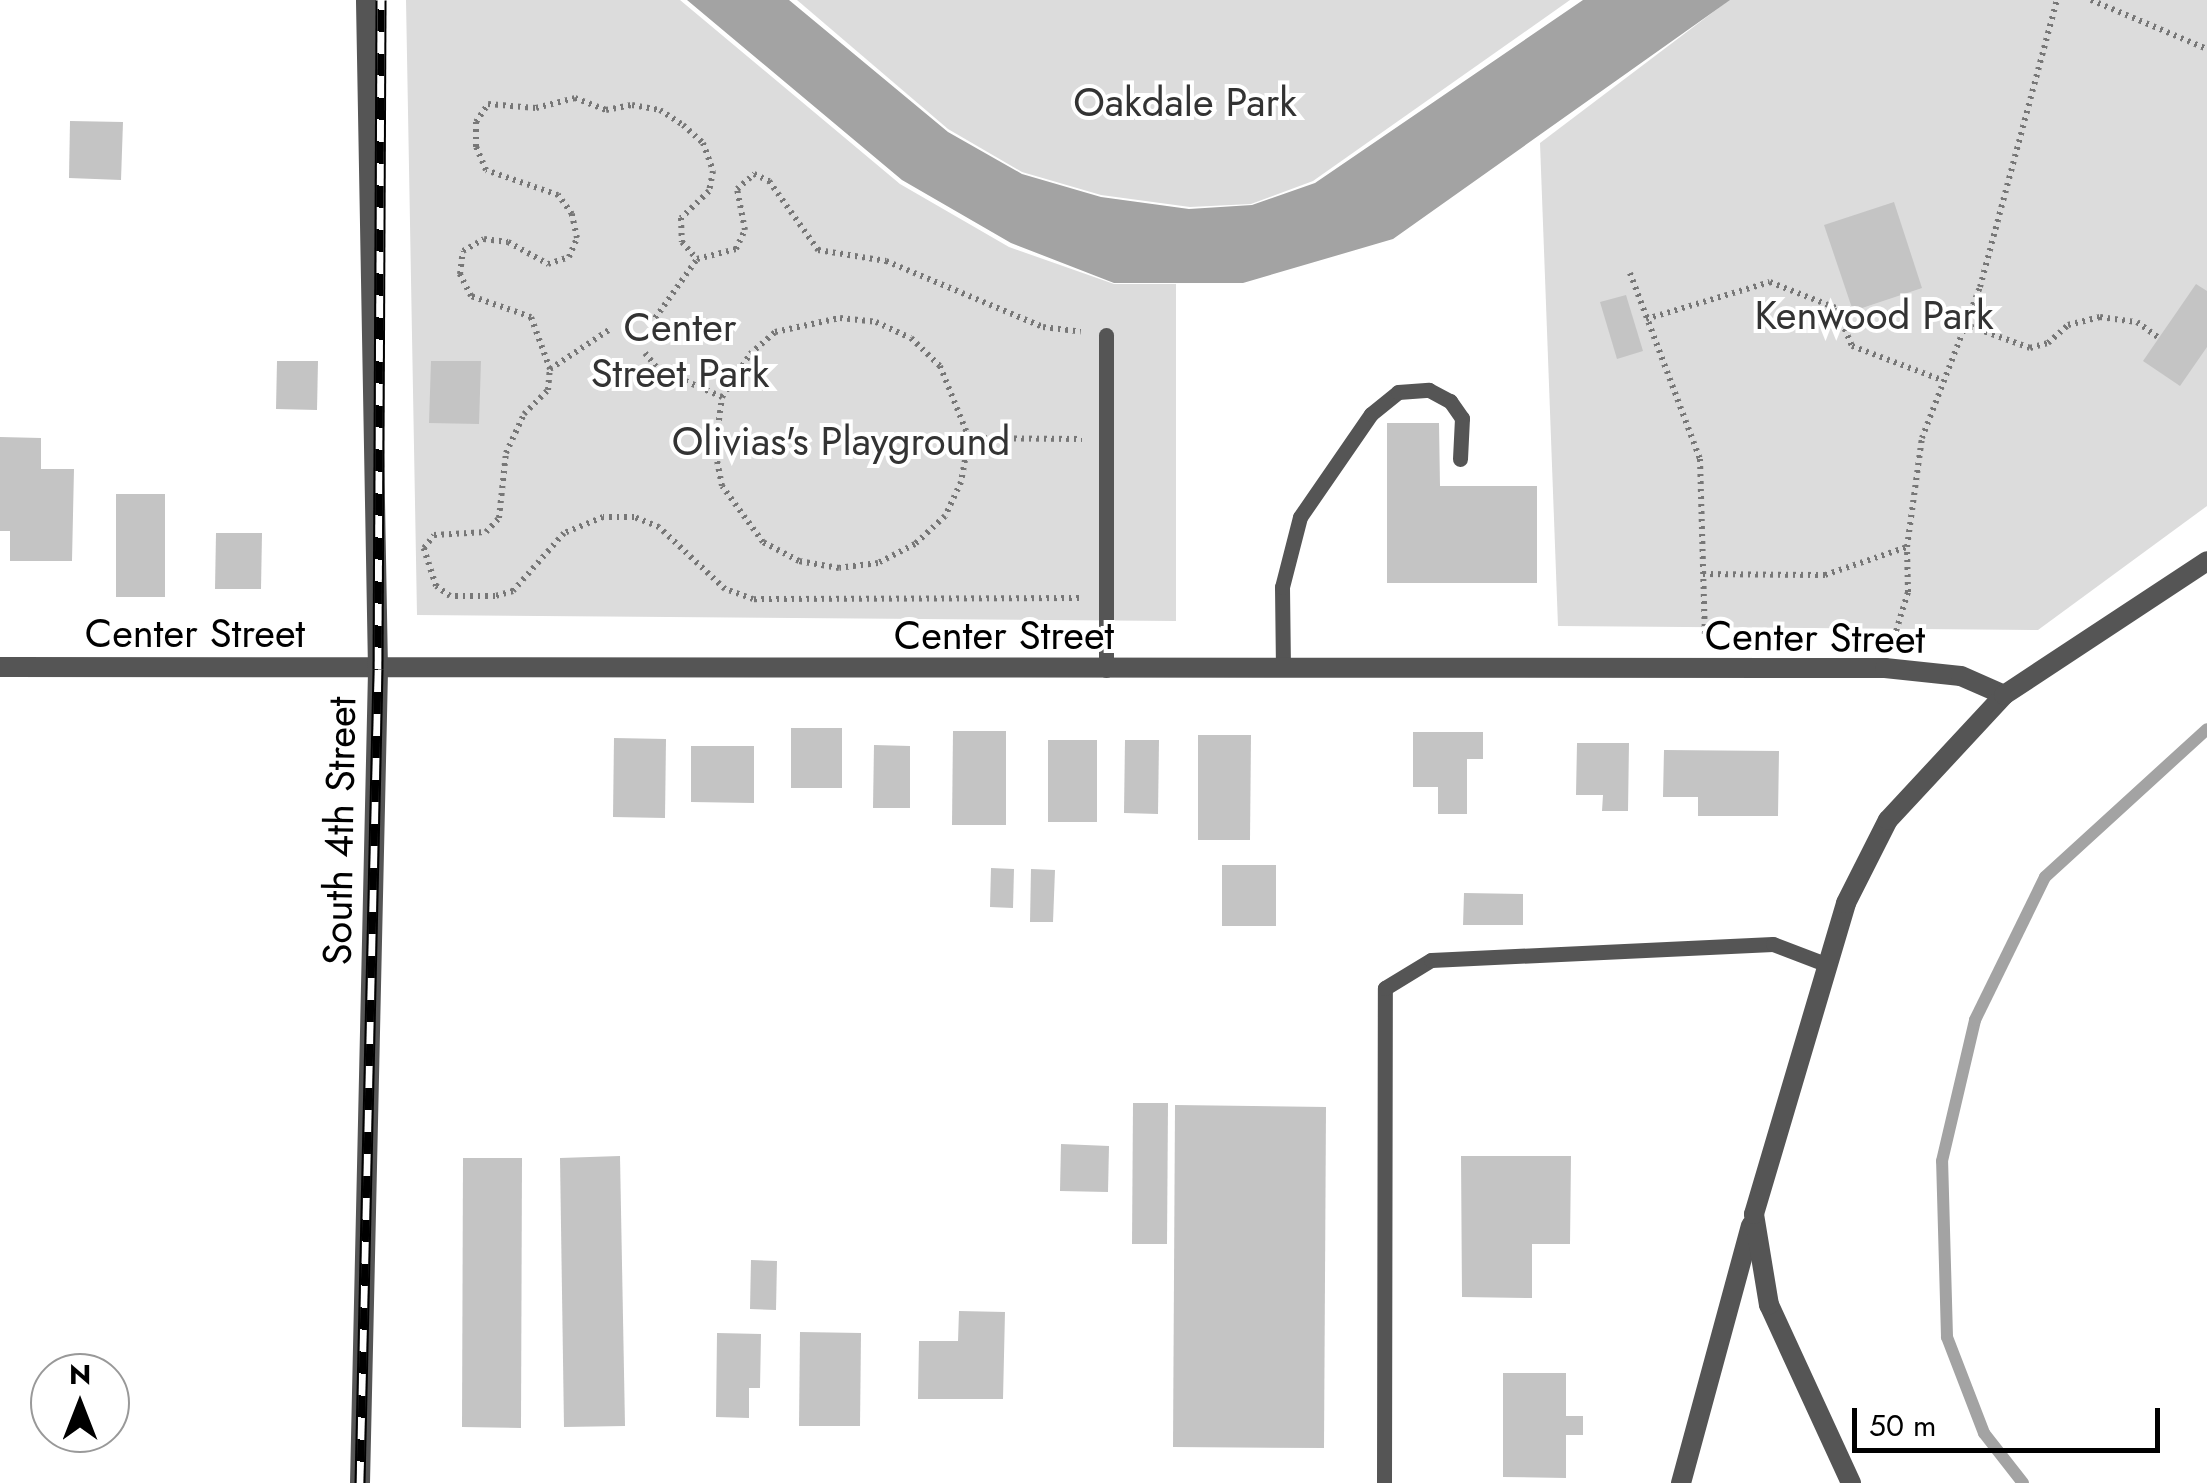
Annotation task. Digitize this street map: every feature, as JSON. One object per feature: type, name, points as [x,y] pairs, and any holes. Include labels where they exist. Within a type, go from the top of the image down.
[{"type":"street","name":"South 4th Street","points":[[360,1483],[378,670],[366,0]]},
{"type":"street","points":[[1681,1483],[1826,964],[1846,903],[1888,820],[2004,695],[2207,561]]},
{"type":"street","name":"Center Street","points":[[0,667],[1885,668],[1960,676],[2004,695]]},
{"type":"street","points":[[1754,1214],[1769,1306],[1851,1483]]},
{"type":"lane","points":[[1106,335],[1106,670]]},
{"type":"lane","points":[[1283,670],[1282,587],[1300,517],[1371,414],[1398,392],[1439,395],[1462,418],[1460,459]]},
{"type":"lane","points":[[1384,1483],[1385,988],[1431,960],[1773,944],[1826,964]]},
{"type":"path","points":[[1885,668],[1908,592],[1907,547],[1922,438],[1964,324],[2031,110],[2057,0]]},
{"type":"path","points":[[2092,0],[2207,50]]},
{"type":"path","points":[[696,259],[682,242],[681,218],[709,191],[713,171],[703,143],[683,125],[660,110],[588,108],[575,98],[536,108],[488,104],[476,122],[476,147],[486,170],[558,195],[572,214],[577,238],[569,257],[548,264],[508,242],[484,239],[464,251],[460,274],[471,296],[531,317],[550,369],[548,390],[524,414],[506,453],[498,518],[486,532],[434,535],[424,548],[436,586],[450,596],[513,590],[564,534],[603,517],[634,517],[659,526],[725,589],[753,600],[1106,598]]},
{"type":"path","points":[[651,324],[696,259],[736,249],[746,230],[737,188],[754,174],[769,181],[818,250],[886,261],[1043,327],[1106,335]]},
{"type":"path","points":[[1630,273],[1682,398],[1700,458],[1706,669]]},
{"type":"path","points":[[1646,319],[1770,282],[1836,308],[1852,346],[1942,380]]},
{"type":"path","points":[[1964,324],[2030,348],[2048,343],[2068,325],[2100,317],[2137,322],[2159,338]]},
{"type":"path","points":[[840,318],[876,322],[912,338],[940,366],[969,438],[962,482],[945,516],[915,544],[878,563],[839,568],[799,560],[763,542],[738,516],[714,450],[722,398],[750,354],[775,332],[840,318]]},
{"type":"path","points":[[550,369],[609,330]]},
{"type":"path","points":[[646,353],[658,370],[722,398]]},
{"type":"path","points":[[969,438],[1106,439]]},
{"type":"path","points":[[1703,574],[1825,575],[1907,547]]},
{"type":"green space","name":"Center Street Park","points":[[406,0],[680,0],[900,184],[1009,247],[1114,284],[1176,284],[1176,621],[417,615]]},
{"type":"green space","name":"Oakdale Park","points":[[797,0],[1570,0],[1313,181],[1251,204],[1190,207],[1101,195],[1022,172],[948,129]]},
{"type":"green space","name":"Kenwood Park","points":[[1729,0],[2207,0],[2207,506],[2038,630],[1558,626],[1540,143]]},
{"type":"shaded area","points":[[687,0],[789,0],[948,132],[1022,174],[1101,197],[1189,209],[1252,205],[1315,183],[1583,0],[1730,0],[1393,239],[1243,283],[1114,283],[1011,243],[902,180]]},
{"type":"building","points":[[70,121],[123,122],[121,180],[69,178]]},
{"type":"building","points":[[1894,202],[1922,288],[1853,311],[1824,225]]},
{"type":"building","points":[[2196,284],[2207,291],[2207,347],[2180,386],[2143,361]]},
{"type":"building","points":[[1626,295],[1643,351],[1617,359],[1600,302]]},
{"type":"building","points":[[277,361],[318,361],[317,410],[276,409]]},
{"type":"building","points":[[431,361],[481,361],[479,424],[429,423]]},
{"type":"building","points":[[1387,423],[1439,423],[1440,486],[1537,486],[1537,583],[1387,583]]},
{"type":"building","points":[[0,437],[41,438],[41,469],[74,469],[72,561],[10,561],[10,531],[0,531]]},
{"type":"building","points":[[116,494],[165,494],[165,597],[116,597]]},
{"type":"building","points":[[216,533],[262,533],[261,589],[215,589]]},
{"type":"building","points":[[791,728],[842,728],[842,788],[791,788]]},
{"type":"building","points":[[953,731],[1006,731],[1006,825],[952,825]]},
{"type":"building","points":[[1413,732],[1483,732],[1483,759],[1467,759],[1467,814],[1438,814],[1438,787],[1413,787]]},
{"type":"building","points":[[1198,735],[1251,735],[1250,840],[1198,840]]},
{"type":"building","points":[[614,738],[666,739],[665,818],[613,817]]},
{"type":"building","points":[[1048,740],[1097,740],[1097,822],[1048,822]]},
{"type":"building","points":[[1125,740],[1159,740],[1158,814],[1124,813]]},
{"type":"building","points":[[1577,743],[1629,743],[1628,811],[1602,811],[1603,795],[1576,795]]},
{"type":"building","points":[[874,745],[910,746],[910,808],[873,808]]},
{"type":"building","points":[[691,746],[754,746],[754,803],[691,802]]},
{"type":"building","points":[[1664,750],[1779,751],[1778,816],[1698,816],[1698,797],[1663,797]]},
{"type":"building","points":[[1222,865],[1276,865],[1276,926],[1222,926]]},
{"type":"building","points":[[991,868],[1014,869],[1013,908],[990,907]]},
{"type":"building","points":[[1031,869],[1055,870],[1053,922],[1030,922]]},
{"type":"building","points":[[1464,893],[1523,894],[1523,925],[1463,925]]},
{"type":"building","points":[[1133,1103],[1168,1103],[1167,1244],[1132,1244]]},
{"type":"building","points":[[1175,1105],[1326,1107],[1324,1448],[1173,1447]]},
{"type":"building","points":[[1061,1144],[1109,1146],[1108,1192],[1060,1191]]},
{"type":"building","points":[[620,1156],[625,1426],[564,1427],[560,1158]]},
{"type":"building","points":[[1461,1156],[1571,1156],[1570,1244],[1532,1244],[1532,1298],[1462,1297]]},
{"type":"building","points":[[463,1158],[522,1158],[521,1428],[462,1427]]},
{"type":"building","points":[[751,1260],[777,1261],[776,1310],[750,1309]]},
{"type":"building","points":[[959,1311],[1005,1312],[1003,1399],[918,1399],[919,1341],[958,1341]]},
{"type":"building","points":[[800,1332],[861,1333],[860,1426],[799,1426]]},
{"type":"building","points":[[717,1333],[761,1334],[760,1388],[749,1388],[749,1418],[716,1417]]},
{"type":"building","points":[[1503,1373],[1566,1373],[1566,1416],[1583,1416],[1583,1435],[1566,1435],[1566,1478],[1503,1477]]},
{"type":"waterway","points":[[2023,1483],[1984,1433],[1947,1337],[1942,1161],[1975,1020],[2045,877],[2207,729]]},
{"type":"railway","points":[[360,1483],[378,669],[381,0]]},
{"type":"park label","name":"Olivias's Playground","points":[[841,441]]}]
